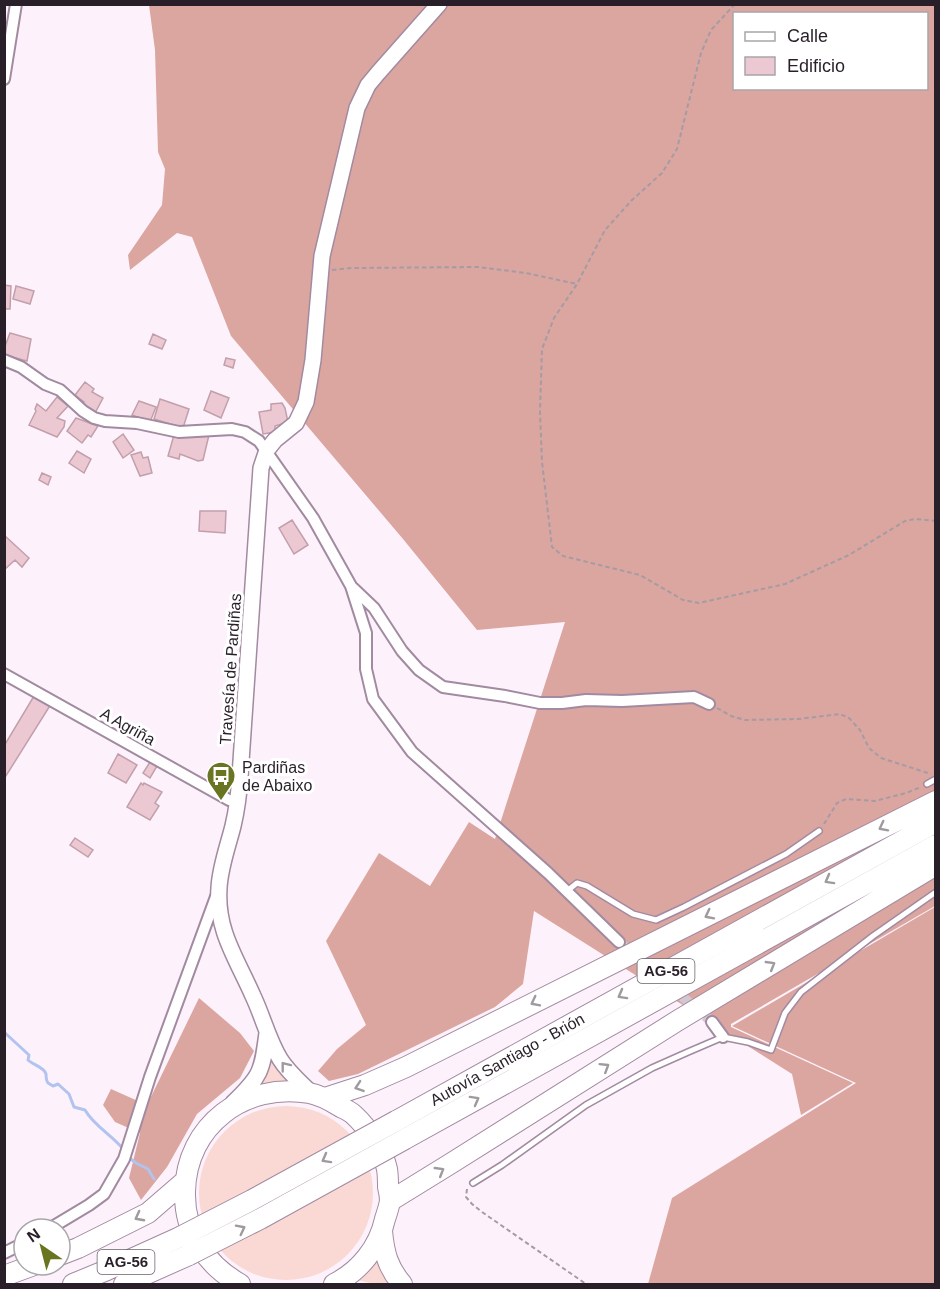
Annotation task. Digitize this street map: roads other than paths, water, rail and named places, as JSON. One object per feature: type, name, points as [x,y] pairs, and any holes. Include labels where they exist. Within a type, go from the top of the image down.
[{"type":"highway","points":[[240,1284],[227,1277],[211,1263],[198,1245],[189,1225],[184,1203],[185,1181],[191,1155],[204,1132],[223,1113],[250,1098],[280,1091],[318,1095],[365,1085],[406,1067],[931,793]]},
{"type":"highway","name":"Autovía Santiago - Brión","points":[[124,1284],[252,1200],[936,822]]},
{"type":"highway","name":"Autovía Santiago - Brión","points":[[73,1284],[107,1270],[260,1219],[936,845]]},
{"type":"highway","points":[[390,1201],[677,1021],[936,865]]},
{"type":"highway","points":[[318,1095],[353,1114],[374,1139],[387,1168],[390,1201],[382,1232],[371,1252],[356,1269],[337,1284]]},
{"type":"highway","points":[[72,1250],[147,1213],[185,1181]]},
{"type":"highway","points":[[382,1232],[385,1253],[394,1274],[402,1284]]},
{"type":"street","points":[[4,79],[16,4]]},
{"type":"street","points":[[267,450],[275,440],[296,423],[306,402],[313,360],[324,245],[357,108],[368,85],[439,4]]},
{"type":"street","points":[[4,360],[21,367],[45,384],[60,390],[94,418],[137,423],[179,432],[232,429],[245,432],[260,441],[313,518],[351,586],[366,633],[366,669],[373,699],[412,752],[504,833],[619,942]]},
{"type":"street","name":"Travesía de Pardiñas","points":[[267,450],[260,476],[242,760],[234,823],[219,890],[220,914],[224,935],[253,994],[279,1058],[286,1068],[318,1095]]},
{"type":"street","points":[[351,586],[374,608],[402,651],[418,670],[443,687],[540,703],[694,697],[709,704]]},
{"type":"street","name":"A Agriña","points":[[4,674],[229,800],[237,802]]},
{"type":"street","points":[[69,1217],[104,1194],[124,1159],[150,1077],[219,890]]},
{"type":"street","points":[[712,1022],[723,1037]]},
{"type":"street","points":[[223,1113],[252,1085],[259,1074],[264,1060],[267,1033]]},
{"type":"lane","points":[[931,793],[936,778]]},
{"type":"lane","points":[[567,891],[577,883],[588,886],[633,914],[656,920],[786,854],[819,831]]},
{"type":"lane","points":[[473,1183],[586,1105],[652,1068],[723,1037],[771,1050],[785,1013],[801,992],[873,936],[936,892]]},
{"type":"waterway","points":[[4,1032],[29,1055],[28,1060],[45,1072],[48,1083],[53,1086],[58,1084],[69,1094],[74,1107],[85,1110],[93,1121],[124,1150]]},
{"type":"waterway","points":[[127,1156],[148,1169],[154,1179]]},
{"type":"tunnel","points":[[619,942],[660,977]]},
{"type":"tunnel","points":[[671,987],[712,1022]]},
{"type":"place","name":"Pardiñas de Abaixo","points":[[221,802]]}]
